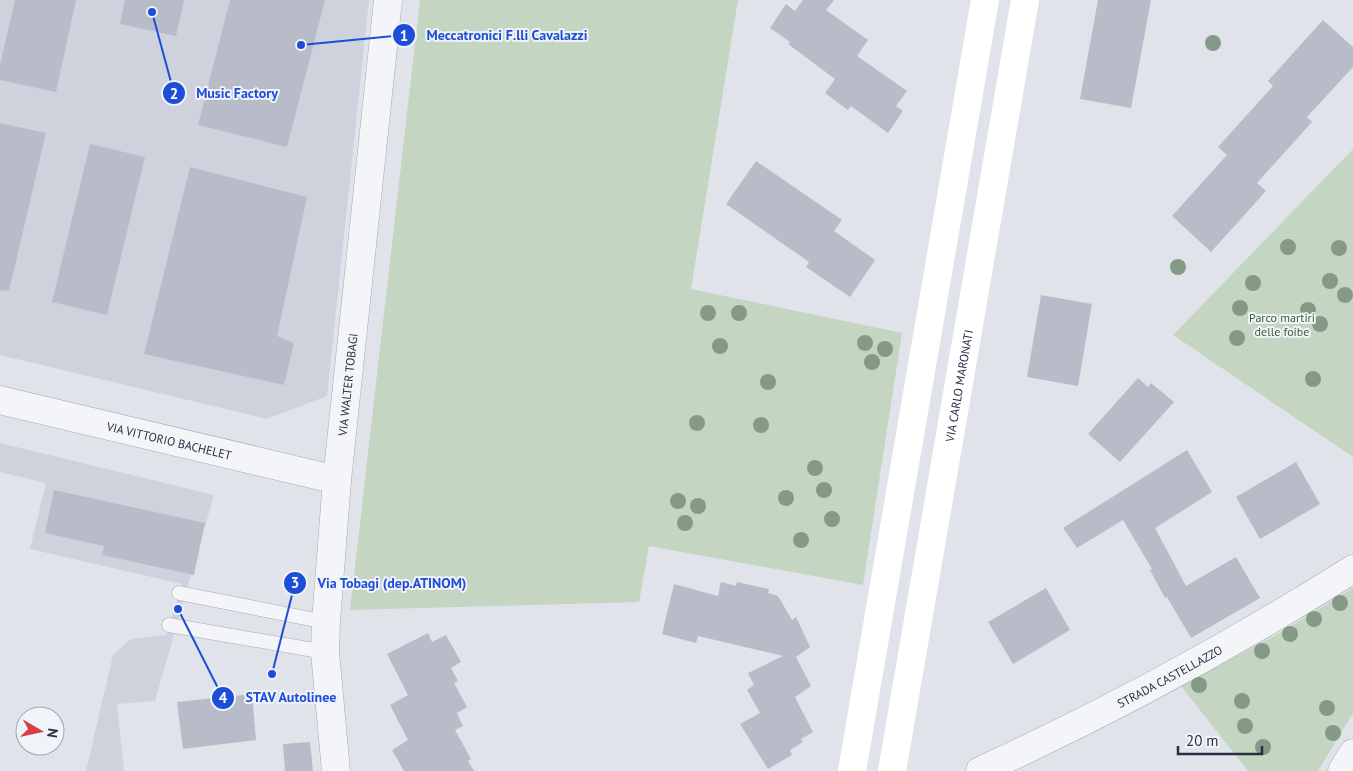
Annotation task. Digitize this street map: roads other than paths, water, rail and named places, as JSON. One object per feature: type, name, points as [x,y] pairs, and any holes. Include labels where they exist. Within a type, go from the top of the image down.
[{"type":"street","name":"VIA WALTER TOBAGI","points":[[336,771],[325,652],[326,622],[337,480],[388,0]]},
{"type":"street","points":[[852,771],[985,0]]},
{"type":"street","name":"VIA CARLO MARONATI","points":[[892,771],[1024,0]]},
{"type":"street","name":"VIA VITTORIO BACHELET","points":[[0,400],[337,480]]},
{"type":"street","name":"STRADA CASTELLAZZO","points":[[980,771],[1170,678],[1265,625],[1353,569]]},
{"type":"street","points":[[1342,771],[1353,753]]},
{"type":"lane","points":[[179,593],[326,622]]},
{"type":"lane","points":[[169,625],[325,652]]},
{"type":"place","name":"Music Factory","points":[[152,12]]},
{"type":"place","name":"Meccatronici F.lli Cavalazzi","points":[[301,45]]},
{"type":"place","name":"STAV Autolinee","points":[[178,609]]},
{"type":"place","name":"Via Tobagi (dep.ATINOM)","points":[[272,674]]},
{"type":"park label","name":"Parco martiri delle foibe","points":[[1282,324]]}]
